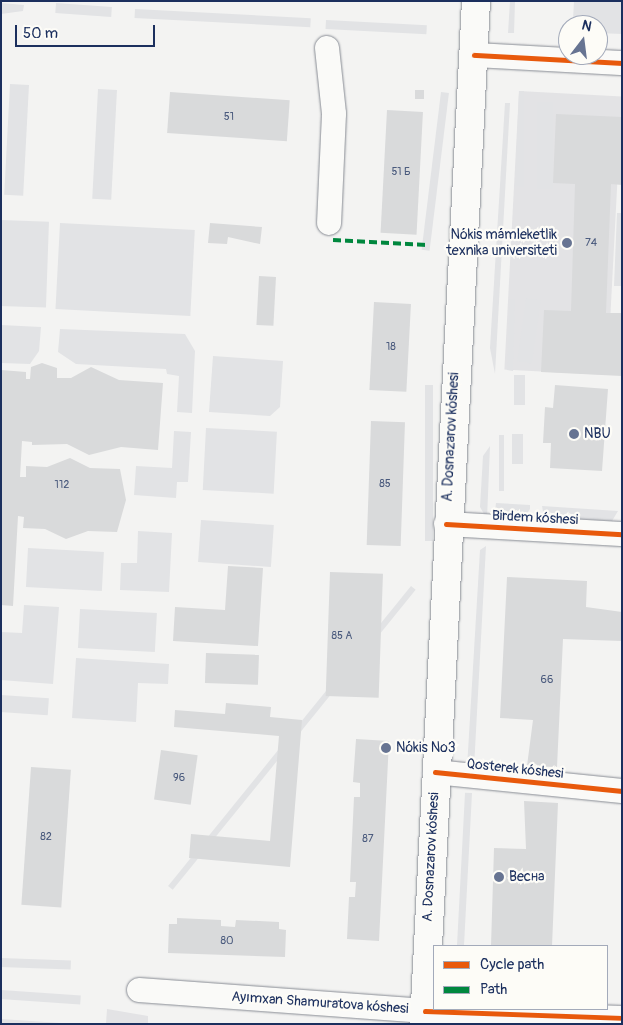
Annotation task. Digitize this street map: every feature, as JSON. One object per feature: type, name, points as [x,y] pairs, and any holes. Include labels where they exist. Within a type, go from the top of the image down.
[{"type":"main road","name":"A. Dosnazarov kóshesi","points":[[424,1017],[446,524],[476,1]]},
{"type":"street","points":[[327,48],[334,114],[329,223]]},
{"type":"street","points":[[474,55],[622,63]]},
{"type":"street","name":"Birdem kóshesi","points":[[446,524],[622,534]]},
{"type":"street","name":"Qosterek kóshesi","points":[[435,772],[622,792]]},
{"type":"street","name":"Ayımxan Shamuratova kóshesi","points":[[138,990],[424,1017],[622,1018]]},
{"type":"shaded area","points":[[510,1],[515,1],[514,33],[508,33]]},
{"type":"shaded area","points":[[574,1],[622,1],[622,34],[608,33],[608,15],[573,15]]},
{"type":"shaded area","points":[[1,3],[24,5],[23,11],[1,14]]},
{"type":"shaded area","points":[[56,3],[112,7],[111,17],[55,13]]},
{"type":"shaded area","points":[[135,9],[311,18],[310,27],[135,18]]},
{"type":"shaded area","points":[[326,20],[427,25],[426,34],[326,29]]},
{"type":"shaded area","points":[[10,84],[29,85],[23,196],[4,195]]},
{"type":"shaded area","points":[[98,89],[117,90],[111,200],[92,199]]},
{"type":"shaded area","name":"Nókis mámleketlik texnika universiteti","points":[[519,91],[622,96],[607,375],[504,370]]},
{"type":"shaded area","points":[[519,91],[524,91],[524,187],[515,186]]},
{"type":"shaded area","points":[[441,92],[449,93],[430,251],[422,250]]},
{"type":"shaded area","points":[[537,102],[553,102],[553,189],[537,189]]},
{"type":"shaded area","points":[[505,103],[510,103],[495,374],[490,348]]},
{"type":"shaded area","points":[[617,213],[622,213],[622,286],[614,286]]},
{"type":"shaded area","points":[[1,220],[49,222],[46,308],[1,306]]},
{"type":"shaded area","points":[[60,223],[195,230],[190,316],[55,309]]},
{"type":"shaded area","points":[[526,298],[541,300],[532,363],[517,361]]},
{"type":"shaded area","points":[[510,299],[515,299],[513,371],[507,370]]},
{"type":"shaded area","points":[[1,325],[41,327],[39,351],[30,364],[1,363]]},
{"type":"shaded area","points":[[60,329],[185,334],[195,351],[192,413],[177,412],[179,376],[167,374],[166,369],[76,364],[58,352]]},
{"type":"shaded area","points":[[213,356],[283,361],[280,407],[270,416],[209,412]]},
{"type":"shaded area","points":[[514,375],[525,375],[525,405],[514,405]]},
{"type":"shaded area","points":[[425,385],[433,385],[433,541],[425,541]]},
{"type":"shaded area","points":[[206,428],[277,432],[274,494],[203,490]]},
{"type":"shaded area","points":[[174,431],[191,432],[188,482],[177,482],[176,498],[134,495],[136,466],[172,468]]},
{"type":"shaded area","points":[[512,434],[523,434],[523,464],[512,464]]},
{"type":"shaded area","points":[[499,435],[504,435],[504,491],[499,491]]},
{"type":"shaded area","points":[[490,446],[487,519],[480,507],[483,456]]},
{"type":"shaded area","points":[[496,503],[530,505],[530,509],[526,515],[495,512]]},
{"type":"shaded area","points":[[542,506],[618,511],[612,521],[544,517]]},
{"type":"shaded area","points":[[201,520],[274,525],[271,567],[198,562]]},
{"type":"shaded area","points":[[138,531],[172,533],[169,592],[120,590],[121,563],[137,563]]},
{"type":"shaded area","points":[[486,546],[474,768],[467,768],[480,550]]},
{"type":"shaded area","points":[[28,548],[104,552],[102,591],[26,587]]},
{"type":"shaded area","points":[[411,586],[416,590],[173,890],[168,886]]},
{"type":"shaded area","points":[[24,605],[59,607],[53,684],[1,680],[1,632],[22,633]]},
{"type":"shaded area","points":[[80,609],[157,613],[155,652],[78,648]]},
{"type":"shaded area","points":[[76,658],[169,664],[168,684],[138,683],[136,722],[72,718]]},
{"type":"shaded area","points":[[1,695],[49,698],[48,715],[1,712]]},
{"type":"shaded area","points":[[465,793],[472,793],[464,945],[457,945]]},
{"type":"shaded area","points":[[1,958],[71,960],[71,969],[1,967]]},
{"type":"shaded area","points":[[1,990],[81,996],[80,1005],[1,999]]},
{"type":"shaded area","points":[[107,1009],[148,1016],[148,1024],[106,1024]]},
{"type":"shaded area","points":[[1,1019],[76,1024],[1,1024]]},
{"type":"building","points":[[415,90],[424,90],[424,99],[415,99]]},
{"type":"building","points":[[170,92],[290,100],[287,141],[167,133]]},
{"type":"building","points":[[387,110],[423,112],[417,235],[381,233]]},
{"type":"building","points":[[556,114],[622,117],[622,185],[611,184],[606,313],[622,313],[622,376],[541,372],[544,310],[571,311],[575,184],[553,183]]},
{"type":"building","points":[[210,223],[262,227],[260,244],[228,237],[227,244],[208,243]]},
{"type":"building","points":[[259,276],[276,277],[273,326],[256,325]]},
{"type":"building","points":[[374,302],[411,304],[406,392],[369,390]]},
{"type":"building","points":[[42,363],[57,368],[57,378],[71,378],[91,367],[119,380],[163,383],[158,450],[121,447],[89,455],[67,444],[32,445],[32,442],[22,441],[20,477],[26,477],[26,466],[47,467],[70,458],[90,468],[120,469],[126,500],[117,532],[88,531],[66,539],[45,529],[23,528],[24,517],[18,516],[13,606],[1,605],[1,370],[26,372],[26,379],[30,379],[31,367]]},
{"type":"building","name":"NBU","points":[[555,385],[608,389],[602,471],[550,468],[551,443],[543,443],[545,407],[553,408]]},
{"type":"building","points":[[371,421],[405,422],[401,546],[367,545]]},
{"type":"building","points":[[228,566],[263,568],[258,646],[173,641],[175,607],[225,610]]},
{"type":"building","points":[[330,572],[383,574],[379,698],[326,696]]},
{"type":"building","points":[[507,577],[587,581],[586,607],[622,612],[622,641],[563,639],[557,767],[527,766],[533,720],[500,718]]},
{"type":"building","points":[[206,653],[259,655],[258,685],[205,683]]},
{"type":"building","points":[[226,703],[271,707],[270,717],[302,720],[290,867],[189,858],[191,834],[270,841],[279,736],[174,727],[175,710],[225,714]]},
{"type":"building","points":[[356,739],[389,741],[379,941],[347,939],[349,897],[355,897],[356,882],[350,882],[354,797],[360,797],[360,783],[353,782]]},
{"type":"building","points":[[161,750],[198,755],[191,805],[154,800]]},
{"type":"building","points":[[31,767],[71,770],[61,907],[21,905]]},
{"type":"building","points":[[524,801],[558,803],[552,945],[491,945],[494,848],[526,849]]},
{"type":"building","points":[[177,918],[221,920],[221,926],[235,927],[236,920],[279,922],[279,929],[286,930],[285,957],[168,953],[169,924],[177,924]]},
{"type":"marked path","points":[[333,240],[427,245]]},
{"type":"cycle path","points":[[474,55],[622,63]]},
{"type":"cycle path","points":[[446,524],[622,534]]},
{"type":"cycle path","points":[[435,772],[622,791]]},
{"type":"cycle path","points":[[425,1011],[622,1018]]},
{"type":"place","name":"Nókis mámleketlik texnika universiteti","points":[[567,243]]},
{"type":"place","name":"NBU","points":[[574,434]]},
{"type":"place","name":"Nókis №3","points":[[386,748]]},
{"type":"place","name":"Весна","points":[[499,877]]}]
